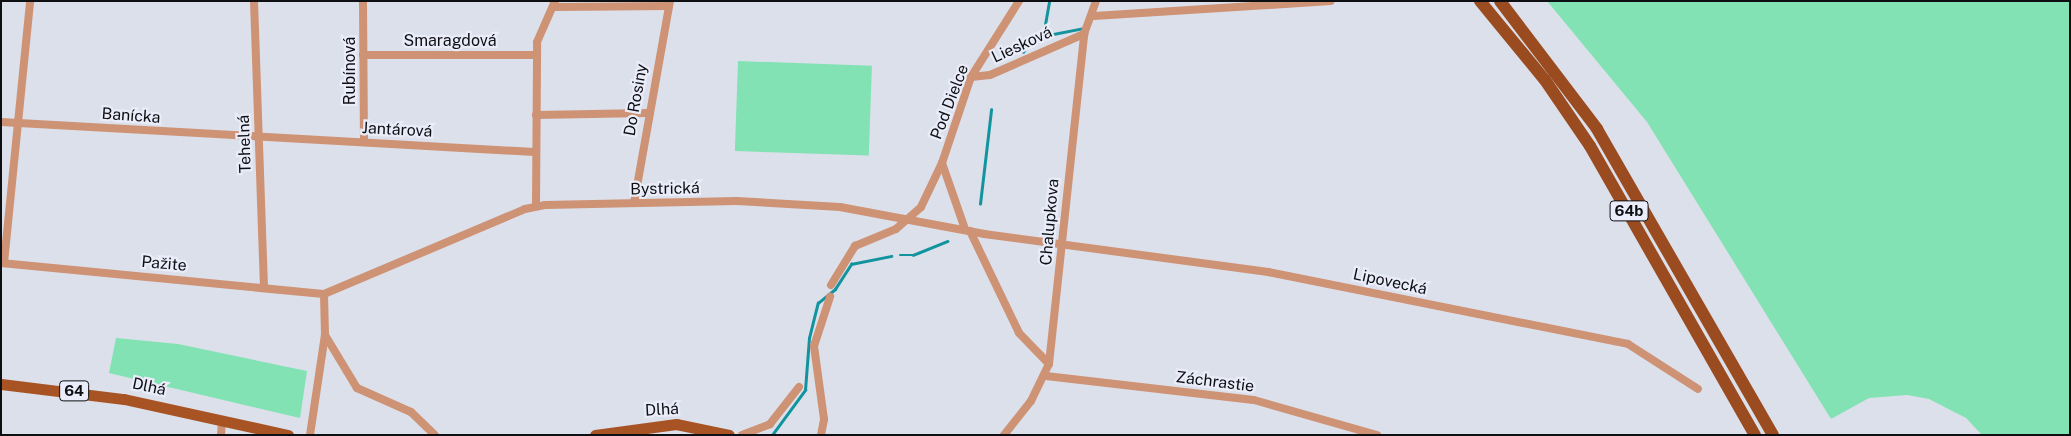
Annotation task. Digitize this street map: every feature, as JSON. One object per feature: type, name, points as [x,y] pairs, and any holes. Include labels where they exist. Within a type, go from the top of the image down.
[{"type":"highway","name":"64b","points":[[1480,1],[1545,80],[1590,146],[1755,435]]},
{"type":"highway","name":"64b","points":[[1500,1],[1597,128],[1773,435]]},
{"type":"main road","name":"Dlhá","points":[[1,384],[100,395],[288,435]]},
{"type":"main road","name":"Dlhá","points":[[595,435],[676,430],[729,435]]},
{"type":"street","points":[[3,263],[30,1]]},
{"type":"street","name":"Tehelná","points":[[254,1],[264,287]]},
{"type":"street","name":"Rubínová","points":[[363,1],[364,141]]},
{"type":"street","name":"Pod Dielce","points":[[911,218],[942,163],[971,77],[1019,1]]},
{"type":"street","name":"Chalupkova","points":[[1004,435],[1046,376],[1049,364],[1084,34],[1094,16],[1096,1]]},
{"type":"street","points":[[1094,16],[1331,1]]},
{"type":"street","points":[[536,205],[534,152],[537,42],[555,4],[670,3]]},
{"type":"street","name":"Do Rosiny","points":[[634,203],[648,114],[670,3]]},
{"type":"street","name":"Liesková","points":[[971,77],[990,75],[1084,34]]},
{"type":"street","name":"Smaragdová","points":[[363,55],[536,55]]},
{"type":"street","points":[[536,115],[648,114]]},
{"type":"street","name":"Banícka","points":[[1,122],[259,138]]},
{"type":"street","name":"Jantárová","points":[[259,138],[364,141],[534,152]]},
{"type":"street","name":"Pod Dielce","points":[[942,163],[968,230],[1019,332],[1049,364]]},
{"type":"street","name":"Bystrická","points":[[324,294],[536,205],[634,203],[798,204],[911,218],[968,230],[1062,244]]},
{"type":"street","points":[[831,285],[846,254],[855,246],[911,218]]},
{"type":"street","name":"Lipovecká","points":[[1062,244],[1287,275],[1628,344],[1698,389]]},
{"type":"street","name":"Pažite","points":[[3,263],[324,294]]},
{"type":"street","points":[[310,435],[325,335],[324,294]]},
{"type":"street","points":[[821,435],[824,419],[814,346],[830,297]]},
{"type":"street","points":[[325,335],[357,388],[411,412],[435,435]]},
{"type":"street","name":"Záchrastie","points":[[1046,376],[1254,400],[1377,435]]},
{"type":"street","points":[[742,435],[770,424],[799,387]]},
{"type":"street","points":[[221,435],[222,420]]},
{"type":"green space","points":[[1547,1],[2070,1],[2070,435],[1982,435],[1966,418],[1929,399],[1907,395],[1869,398],[1831,419],[1647,122]]},
{"type":"green space","points":[[738,61],[872,66],[869,156],[735,151]]},
{"type":"green space","points":[[116,338],[178,344],[307,371],[300,418],[109,373]]},
{"type":"waterway","points":[[1023,52],[1032,40],[1043,36],[1049,1]]},
{"type":"waterway","points":[[1043,36],[1084,28]]},
{"type":"waterway","points":[[980,204],[991,110]]},
{"type":"waterway","points":[[900,255],[913,255],[947,241]]},
{"type":"waterway","points":[[772,435],[805,390],[809,338],[818,303],[835,289],[851,264],[891,256]]},
{"type":"waterway","points":[[665,435],[689,435]]}]
